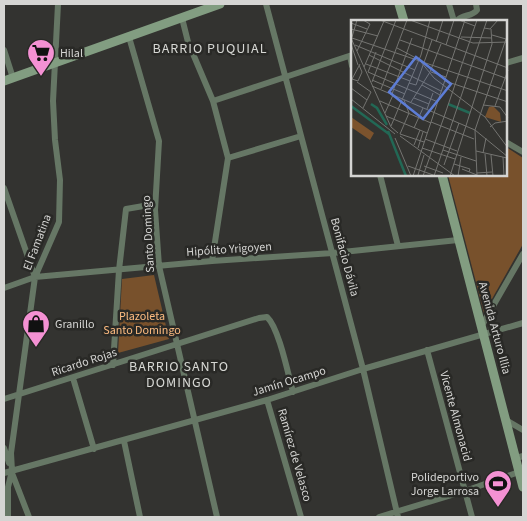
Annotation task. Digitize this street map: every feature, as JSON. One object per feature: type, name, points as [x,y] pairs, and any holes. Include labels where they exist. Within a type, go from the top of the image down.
[{"type":"main road","points":[[4,81],[220,4]]},
{"type":"main road","points":[[399,4],[404,20]]},
{"type":"main road","name":"Avenida Arturo Illia","points":[[442,176],[506,420],[520,457],[519,472],[523,487]]},
{"type":"street","name":"El Famatina","points":[[8,517],[8,487],[12,471],[11,453],[35,278],[57,228],[60,214],[60,180],[53,101],[58,4]]},
{"type":"street","name":"Bonifacio Dávila","points":[[266,4],[333,253],[398,514]]},
{"type":"street","points":[[449,4],[455,20]]},
{"type":"street","points":[[456,20],[475,13],[477,10],[476,4]]},
{"type":"street","points":[[182,18],[188,42],[213,101],[228,158],[212,261]]},
{"type":"street","name":"Santo Domingo","points":[[130,37],[159,141],[155,204],[159,266],[217,517]]},
{"type":"street","points":[[4,50],[13,78]]},
{"type":"street","points":[[213,101],[351,56]]},
{"type":"street","points":[[507,63],[523,58]]},
{"type":"street","points":[[228,158],[301,136]]},
{"type":"street","points":[[507,143],[523,152]]},
{"type":"street","points":[[380,176],[398,246]]},
{"type":"street","points":[[4,188],[35,278]]},
{"type":"street","points":[[113,365],[119,270],[126,209],[155,204]]},
{"type":"street","name":"Hipólito Yrigoyen","points":[[4,288],[35,278],[212,261],[333,253],[458,240]]},
{"type":"street","points":[[482,330],[523,254]]},
{"type":"street","name":"Ricardo Rojas","points":[[4,399],[267,317],[272,322],[277,336],[293,392]]},
{"type":"street","name":"Jamín Ocampo","points":[[4,474],[267,400],[427,350],[482,330],[523,323]]},
{"type":"street","name":"Vicente Almonacid","points":[[427,350],[472,517]]},
{"type":"street","points":[[73,378],[94,449]]},
{"type":"street","name":"Ramírez de Velasco","points":[[267,400],[302,517]]},
{"type":"street","points":[[506,420],[523,430]]},
{"type":"street","points":[[124,441],[140,517]]},
{"type":"street","points":[[4,448],[29,517]]},
{"type":"street","points":[[379,517],[398,514],[519,472]]},
{"type":"green space","points":[[507,148],[523,158],[523,244],[484,313],[448,176],[507,176]]},
{"type":"green space","name":"Plazoleta Santo Domingo","points":[[154,275],[169,339],[118,353],[122,279]]},
{"type":"place","name":"Hilal","points":[[41,77]]},
{"type":"place","name":"Granillo","points":[[36,348]]},
{"type":"place","name":"Polideportivo Jorge Larrosa","points":[[498,508]]},
{"type":"district","name":"BARRIO PUQUIAL","points":[[210,48]]},
{"type":"district","name":"BARRIO SANTO DOMINGO","points":[[179,374]]}]
